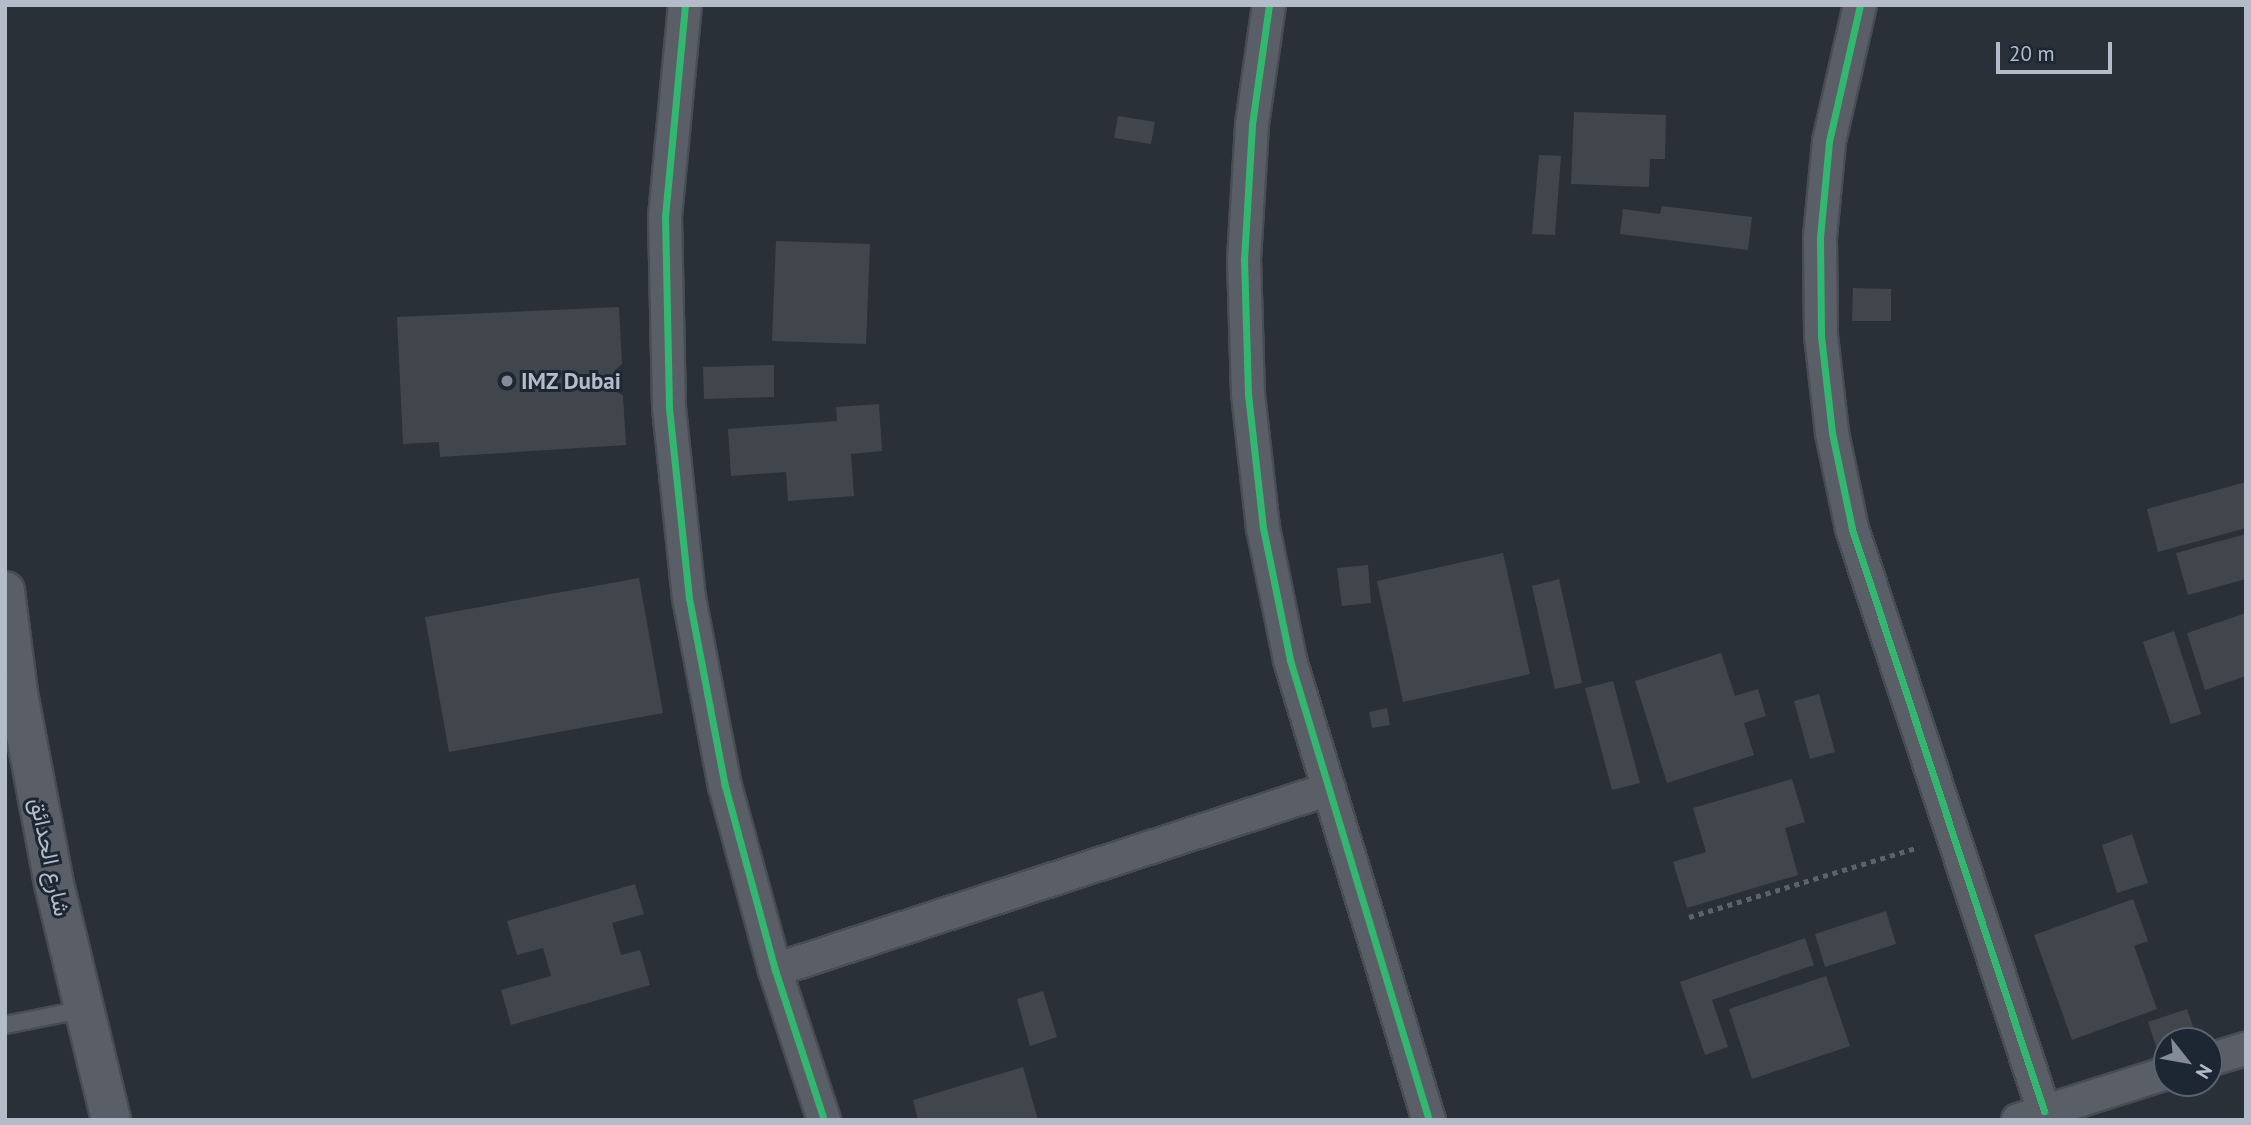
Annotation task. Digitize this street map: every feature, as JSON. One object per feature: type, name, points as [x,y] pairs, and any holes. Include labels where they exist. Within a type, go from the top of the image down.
[{"type":"street","points":[[685,5],[665,216],[669,408],[694,624],[725,786],[775,970],[824,1120]]},
{"type":"street","points":[[1269,5],[1252,125],[1244,260],[1248,394],[1266,541],[1290,660],[1429,1120]]},
{"type":"street","points":[[1860,5],[1829,142],[1820,238],[1821,336],[1832,433],[1853,529],[1953,837],[2031,1116],[2153,1077]]},
{"type":"street","name":"شارع الحدائق","points":[[5,591],[18,692],[51,870],[111,1120]]},
{"type":"street","points":[[775,970],[1329,789]]},
{"type":"street","points":[[2223,1056],[2246,1049]]},
{"type":"lane","points":[[5,1025],[85,1009]]},
{"type":"path","points":[[1689,917],[1953,837]]},
{"type":"building","points":[[1574,112],[1666,115],[1665,159],[1650,159],[1649,187],[1571,184]]},
{"type":"building","points":[[1118,116],[1155,122],[1151,144],[1114,138]]},
{"type":"building","points":[[1539,155],[1561,156],[1555,235],[1532,234]]},
{"type":"building","points":[[1662,206],[1752,217],[1748,250],[1620,234],[1623,209],[1660,214]]},
{"type":"building","points":[[776,241],[870,244],[866,344],[772,341]]},
{"type":"building","points":[[1853,288],[1891,289],[1891,321],[1852,321]]},
{"type":"building","name":"IMZ Dubai","points":[[619,307],[622,364],[614,371],[614,391],[623,395],[626,445],[440,457],[439,442],[403,444],[397,317]]},
{"type":"building","points":[[774,365],[774,397],[704,399],[703,367]]},
{"type":"building","points":[[879,404],[882,451],[851,454],[854,496],[788,501],[786,472],[731,476],[728,429],[837,421],[836,407]]},
{"type":"building","points":[[2246,482],[2246,528],[2158,552],[2147,509]]},
{"type":"building","points":[[2246,534],[2246,579],[2188,595],[2176,553]]},
{"type":"building","points":[[1503,553],[1530,674],[1403,702],[1377,581]]},
{"type":"building","points":[[1368,565],[1371,603],[1342,606],[1337,568]]},
{"type":"building","points":[[639,578],[663,713],[449,752],[425,617]]},
{"type":"building","points":[[1559,579],[1582,683],[1555,689],[1532,586]]},
{"type":"building","points":[[2246,613],[2246,676],[2205,690],[2187,633]]},
{"type":"building","points":[[2174,631],[2201,714],[2171,724],[2143,642]]},
{"type":"building","points":[[1721,653],[1735,696],[1758,689],[1766,716],[1744,723],[1754,755],[1667,783],[1635,681]]},
{"type":"building","points":[[1613,681],[1640,783],[1612,790],[1585,688]]},
{"type":"building","points":[[1819,694],[1835,752],[1810,759],[1794,701]]},
{"type":"building","points":[[1387,708],[1390,725],[1372,728],[1369,712]]},
{"type":"building","points":[[1792,779],[1805,822],[1785,828],[1798,875],[1687,908],[1673,862],[1706,852],[1693,808]]},
{"type":"building","points":[[2132,834],[2148,883],[2117,893],[2102,845]]},
{"type":"building","points":[[635,884],[644,914],[612,923],[621,955],[640,950],[650,985],[511,1025],[501,990],[551,976],[543,948],[517,955],[507,921]]},
{"type":"building","points":[[2133,899],[2148,941],[2134,946],[2157,1009],[2072,1040],[2034,935]]},
{"type":"building","points":[[1886,911],[1896,944],[1825,967],[1815,934]]},
{"type":"building","points":[[1805,938],[1814,965],[1712,1000],[1728,1047],[1705,1055],[1680,982]]},
{"type":"building","points":[[1826,976],[1850,1046],[1752,1079],[1729,1009]]},
{"type":"building","points":[[1043,991],[1057,1037],[1030,1046],[1017,999]]},
{"type":"building","points":[[2187,1009],[2193,1027],[2153,1027],[2153,1037],[2148,1022]]},
{"type":"building","points":[[1023,1067],[1038,1120],[918,1120],[913,1100]]},
{"type":"cycle path","points":[[685,5],[665,216],[669,408],[689,598],[725,786],[775,970],[824,1120]]},
{"type":"cycle path","points":[[1269,5],[1252,125],[1244,259],[1248,394],[1263,528],[1290,660],[1429,1120]]},
{"type":"cycle path","points":[[1860,5],[1829,142],[1820,238],[1821,336],[1832,433],[1852,529],[2044,1111]]},
{"type":"place","name":"IMZ Dubai","points":[[507,381]]}]
